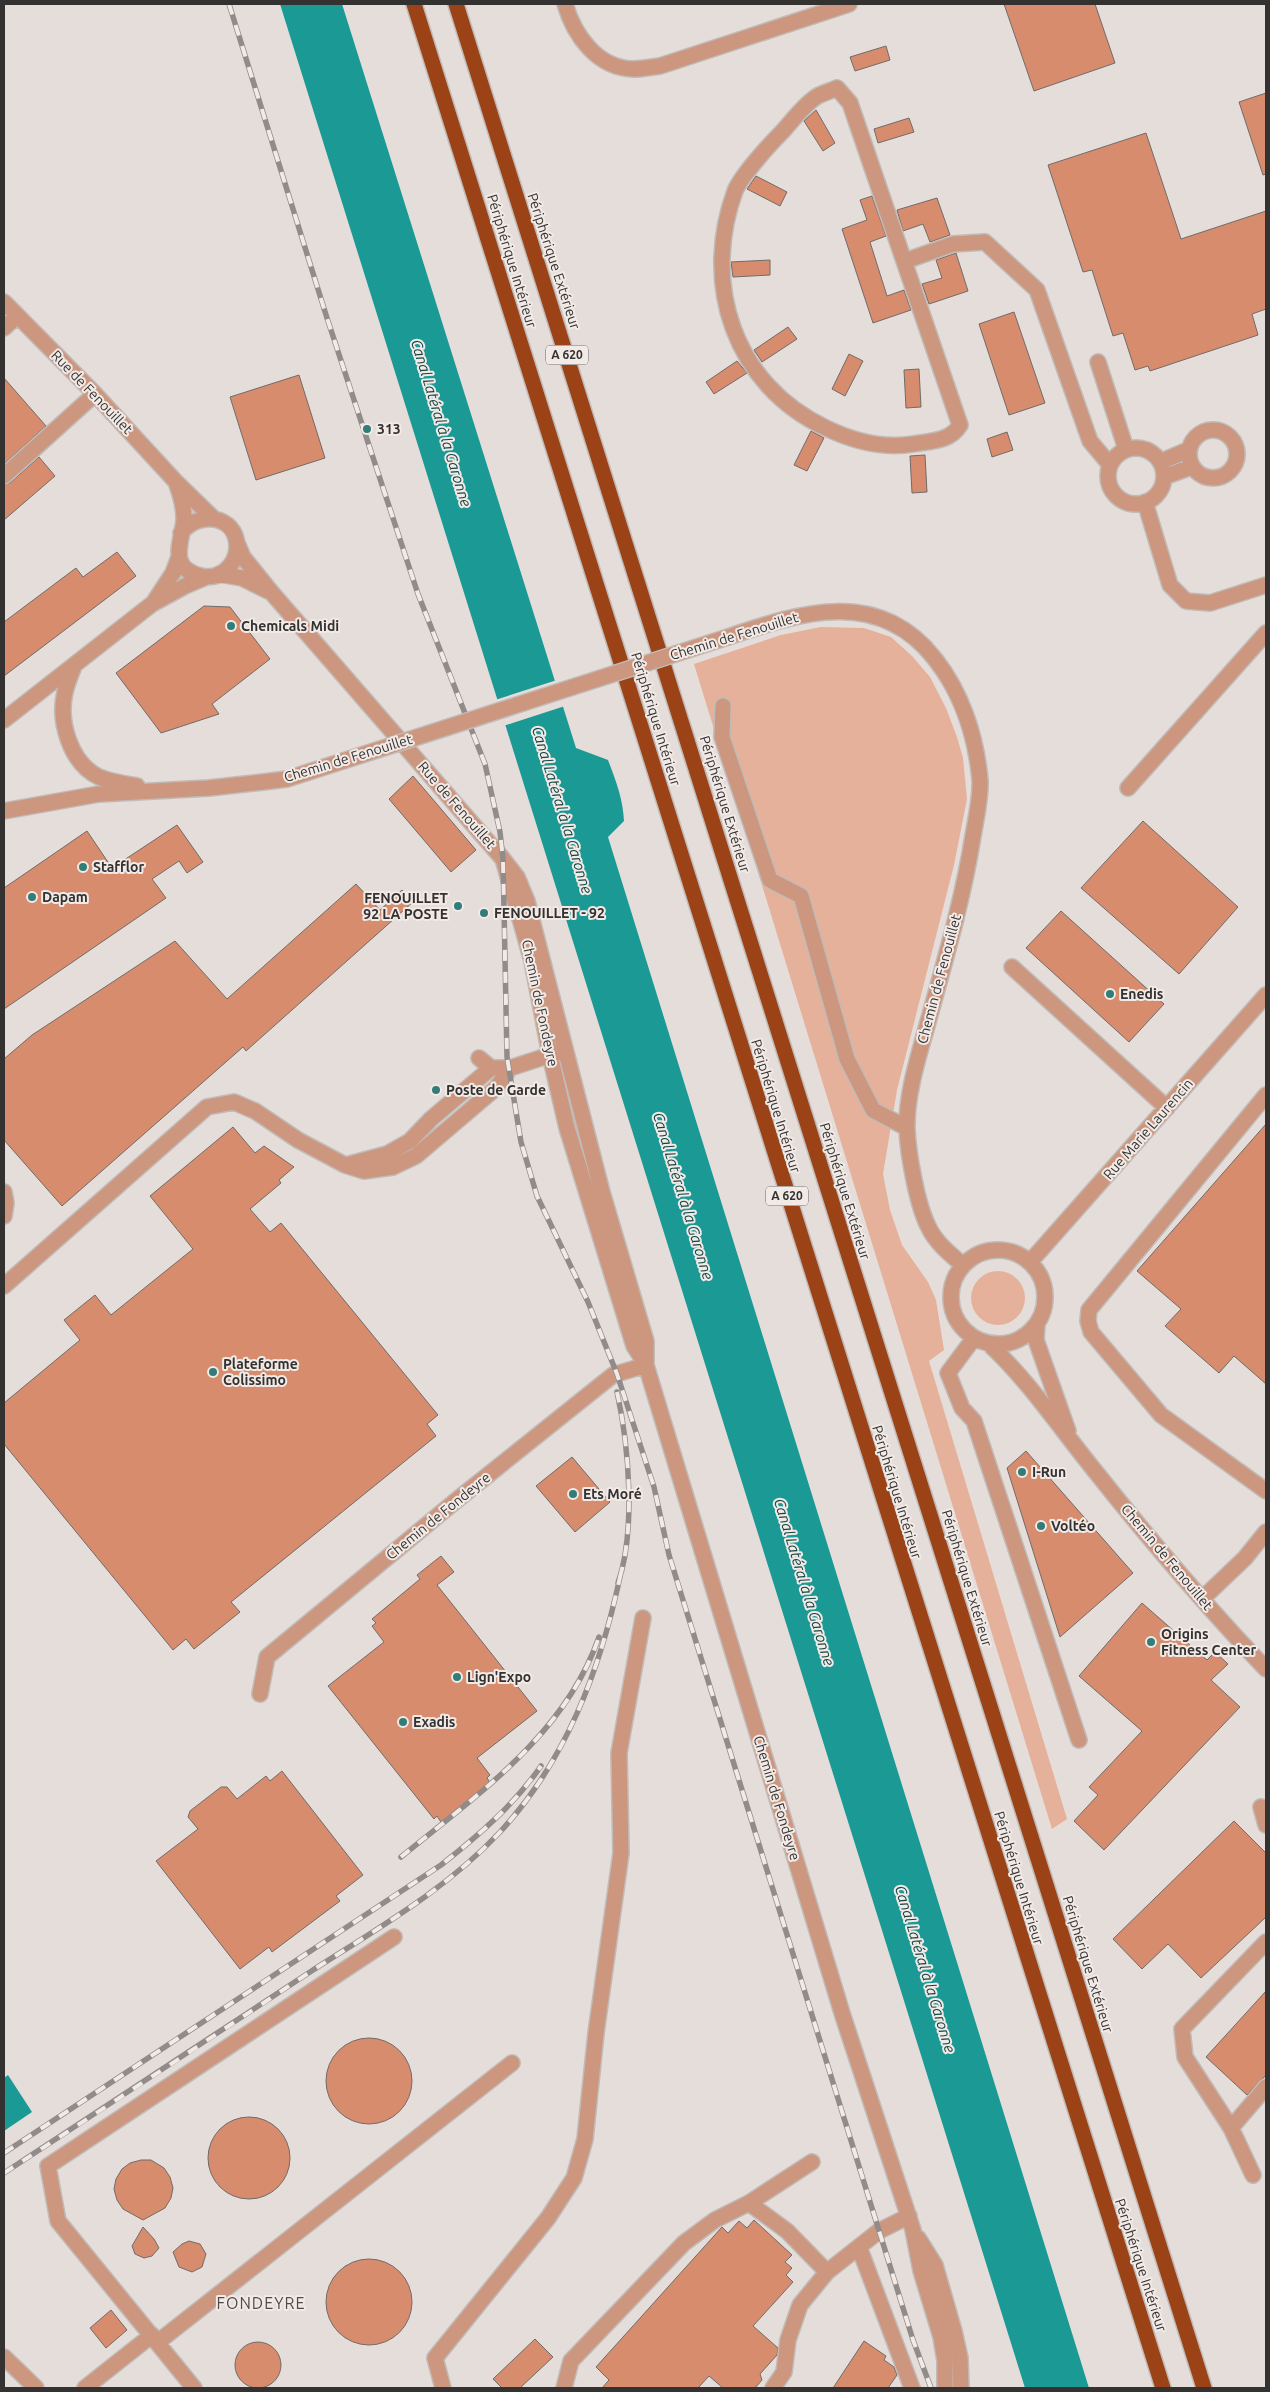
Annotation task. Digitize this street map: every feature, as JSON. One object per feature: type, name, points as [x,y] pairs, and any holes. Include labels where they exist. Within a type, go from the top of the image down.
[{"type":"highway","name":"Périphérique Intérieur","points":[[414,4],[1163,2388]]},
{"type":"highway","name":"Périphérique Extérieur","points":[[456,4],[1204,2388]]},
{"type":"street","points":[[565,4],[570,21],[589,49],[608,64],[632,69],[660,66],[849,4]]},
{"type":"street","points":[[837,88],[850,103],[905,261],[960,425],[956,432],[946,438],[892,447],[845,437],[810,421],[776,395],[750,365],[734,334],[726,308],[722,268],[724,231],[736,189],[771,142],[816,97],[837,88]]},
{"type":"street","points":[[905,261],[953,244],[985,242],[1037,290],[1090,442],[1110,465]]},
{"type":"street","name":"Rue de Fenouillet","points":[[4,302],[95,394],[177,483],[213,518],[229,526],[243,557],[272,593],[503,859]]},
{"type":"street","points":[[4,328],[17,316]]},
{"type":"street","points":[[1098,362],[1126,449]]},
{"type":"street","points":[[4,476],[95,394]]},
{"type":"street","points":[[1162,469],[1188,450],[1194,439],[1203,431],[1216,430],[1228,436],[1237,449],[1235,466],[1227,475],[1215,479],[1202,477],[1191,467],[1188,450]]},
{"type":"street","points":[[1126,449],[1147,450],[1157,457],[1162,469],[1160,490],[1153,498],[1145,502],[1126,502],[1116,496],[1110,487],[1107,476],[1110,465],[1116,455],[1126,449]]},
{"type":"street","points":[[1162,469],[1191,467]]},
{"type":"street","points":[[177,483],[183,510],[182,533]]},
{"type":"street","points":[[1145,502],[1170,585],[1186,601],[1210,603],[1266,585]]},
{"type":"street","points":[[152,604],[173,574],[179,557],[178,542],[186,527],[198,519],[213,518]]},
{"type":"street","points":[[4,720],[152,604],[185,586],[213,575],[231,565],[237,551],[237,543]]},
{"type":"street","name":"Rue de Fenouillet","points":[[179,557],[193,573],[242,578],[272,593]]},
{"type":"street","name":"Chemin de Fenouillet","points":[[4,811],[98,794],[241,785],[287,779],[783,618],[812,612],[841,610],[870,614],[902,627],[928,650],[946,672],[969,724],[976,749],[980,782],[969,861],[953,932],[912,1090],[907,1128],[916,1189],[928,1227],[945,1250],[963,1264]]},
{"type":"street","points":[[1128,788],[1266,633]]},
{"type":"street","name":"Chemin de Fenouillet","points":[[74,666],[65,693],[64,714],[71,747],[84,764],[98,776],[112,781],[166,790]]},
{"type":"street","points":[[723,706],[722,737],[770,880],[801,896],[847,1059],[873,1110],[907,1128]]},
{"type":"street","name":"Chemin de Fondeyre","points":[[503,859],[516,877],[528,901],[602,1192],[646,1341],[646,1365]]},
{"type":"street","name":"Chemin de Fondeyre","points":[[503,859],[532,961],[550,1055],[570,1136],[606,1262],[634,1346],[646,1365],[842,2013],[911,2223],[921,2271],[941,2337],[945,2361],[945,2388]]},
{"type":"street","points":[[1012,967],[1167,1108]]},
{"type":"street","name":"Rue Marie Laurencin","points":[[1030,1262],[1266,995]]},
{"type":"street","points":[[345,1165],[387,1154],[410,1141],[485,1063],[510,1068],[565,1050]]},
{"type":"street","points":[[4,1286],[207,1107],[234,1102],[255,1111],[298,1140],[345,1165],[364,1171],[393,1166],[416,1156],[497,1087],[510,1068]]},
{"type":"street","points":[[1266,1095],[1090,1310],[1088,1321],[1091,1332],[1161,1415],[1266,1491]]},
{"type":"street","points":[[4,1192],[6,1203],[4,1216]]},
{"type":"street","points":[[996,1249],[1014,1252],[1030,1262],[1038,1273],[1044,1291],[1043,1311],[1037,1323],[1030,1331],[1010,1342],[981,1341],[961,1327],[953,1312],[950,1296],[954,1279],[963,1264],[978,1254],[996,1249]]},
{"type":"street","name":"Chemin de Fenouillet","points":[[1037,1323],[1036,1340],[1071,1442]]},
{"type":"street","points":[[981,1341],[948,1373],[962,1408],[974,1421],[1078,1740]]},
{"type":"street","name":"Chemin de Fenouillet","points":[[981,1341],[1011,1364],[1071,1442],[1202,1599],[1266,1670]]},
{"type":"street","name":"Chemin de Fondeyre","points":[[260,1694],[267,1657],[458,1499],[613,1375],[646,1365]]},
{"type":"street","points":[[1202,1599],[1245,1558],[1266,1532]]},
{"type":"street","points":[[443,2388],[435,2358],[548,2218],[574,2178],[584,2139],[596,2033],[622,1853],[619,1753],[643,1618]]},
{"type":"street","points":[[1261,1807],[1266,1825]]},
{"type":"street","points":[[194,2388],[58,2221],[48,2166],[394,1937]]},
{"type":"street","points":[[1253,2175],[1231,2128],[1185,2057],[1182,2029],[1266,1942]]},
{"type":"street","points":[[85,2388],[155,2339],[512,2063]]},
{"type":"street","points":[[1231,2128],[1266,2087]]},
{"type":"street","points":[[564,2388],[571,2362],[684,2243],[715,2220],[749,2203],[812,2162]]},
{"type":"street","points":[[749,2203],[788,2231],[827,2272]]},
{"type":"street","points":[[774,2388],[784,2372],[788,2340],[800,2305],[827,2272],[879,2232],[911,2223]]},
{"type":"street","name":"Chemin de Fondeyre","points":[[911,2223],[935,2265],[958,2349],[961,2388]]},
{"type":"street","points":[[859,2247],[912,2388]]},
{"type":"street","points":[[4,2357],[36,2388]]},
{"type":"shaded area","points":[[821,627],[864,628],[891,637],[912,656],[930,677],[946,708],[963,758],[967,799],[954,865],[897,1090],[883,1174],[890,1210],[902,1245],[928,1282],[936,1300],[944,1350],[929,1361],[1067,1819],[1052,1829],[694,664],[781,635]]},
{"type":"shaded area","points":[[993,1271],[1003,1271],[1013,1275],[1021,1283],[1025,1298],[1021,1313],[1013,1321],[1003,1325],[993,1325],[983,1321],[975,1313],[971,1303],[971,1293],[975,1283],[983,1275]]},
{"type":"water","name":"Canal Latéral à la Garonne","points":[[280,4],[342,4],[576,748],[608,760],[616,783],[621,798],[624,821],[608,837],[1089,2388],[1025,2388]]},
{"type":"water","points":[[8,2075],[32,2112],[4,2131],[4,2078]]},
{"type":"pier","points":[[557,680],[565,706],[503,726],[495,700]]},
{"type":"building","points":[[1004,4],[1095,4],[1115,63],[1034,91]]},
{"type":"building","points":[[886,46],[890,60],[855,71],[850,57]]},
{"type":"building","points":[[1266,93],[1266,174],[1263,175],[1239,102]]},
{"type":"building","points":[[816,110],[835,143],[823,151],[804,121]]},
{"type":"building","points":[[909,118],[914,132],[878,143],[874,129]]},
{"type":"building","points":[[1146,133],[1181,239],[1266,211],[1266,309],[1252,314],[1258,335],[1150,371],[1148,366],[1135,370],[1123,333],[1113,336],[1092,270],[1083,272],[1048,165]]},
{"type":"building","points":[[756,176],[787,192],[780,206],[747,189]]},
{"type":"building","points":[[872,196],[886,236],[870,242],[887,296],[904,290],[911,310],[873,323],[842,229],[867,220],[860,200]]},
{"type":"building","points":[[937,198],[950,235],[930,242],[923,224],[903,231],[897,210]]},
{"type":"building","points":[[956,253],[968,291],[929,304],[922,284],[942,278],[936,260]]},
{"type":"building","points":[[770,260],[770,275],[733,277],[731,262]]},
{"type":"building","points":[[1014,312],[1045,403],[1009,415],[979,324]]},
{"type":"building","points":[[788,327],[797,339],[762,362],[754,350]]},
{"type":"building","points":[[849,354],[863,361],[845,396],[832,389]]},
{"type":"building","points":[[737,361],[747,373],[714,394],[706,382]]},
{"type":"building","points":[[919,369],[921,407],[906,408],[904,370]]},
{"type":"building","points":[[299,375],[325,458],[256,480],[230,397]]},
{"type":"building","points":[[4,378],[46,426],[4,464]]},
{"type":"building","points":[[811,431],[824,438],[807,471],[794,465]]},
{"type":"building","points":[[1007,432],[1013,450],[992,457],[987,439]]},
{"type":"building","points":[[925,455],[927,492],[912,493],[910,456]]},
{"type":"building","points":[[39,457],[55,476],[4,520],[4,485],[10,483]]},
{"type":"building","points":[[117,552],[136,576],[4,676],[4,622],[76,568],[83,577]]},
{"type":"building","points":[[204,606],[230,607],[270,659],[212,704],[219,714],[161,733],[116,673]]},
{"type":"building","points":[[413,776],[476,850],[451,872],[389,799]]},
{"type":"building","points":[[1143,821],[1238,907],[1179,974],[1081,888]]},
{"type":"building","points":[[177,825],[203,862],[187,873],[179,861],[152,879],[166,898],[4,1009],[4,888],[87,831],[112,868]]},
{"type":"building","points":[[356,884],[380,910],[402,890],[413,902],[246,1051],[243,1047],[62,1206],[4,1140],[4,1059],[32,1035],[175,941],[227,999]]},
{"type":"building","points":[[1061,911],[1164,1004],[1129,1042],[1026,948]]},
{"type":"building","points":[[1266,1124],[1266,1384],[1234,1356],[1219,1373],[1165,1326],[1181,1309],[1137,1271]]},
{"type":"building","name":"Plateforme Colissimo","points":[[233,1127],[255,1153],[264,1146],[294,1167],[279,1180],[281,1183],[250,1209],[270,1232],[281,1223],[438,1415],[427,1424],[436,1436],[231,1602],[240,1612],[194,1649],[186,1639],[173,1650],[4,1444],[4,1403],[80,1340],[64,1320],[95,1295],[111,1315],[193,1249],[150,1196]]},
{"type":"building","points":[[1026,1451],[1133,1573],[1060,1637],[1007,1468]]},
{"type":"building","name":"Ets Moré","points":[[572,1457],[610,1502],[575,1532],[536,1486]]},
{"type":"building","points":[[441,1556],[454,1572],[437,1585],[537,1711],[477,1758],[490,1775],[487,1778],[491,1784],[441,1822],[437,1816],[434,1819],[328,1686],[384,1642],[372,1626],[376,1623],[372,1619],[420,1579],[417,1575]]},
{"type":"building","points":[[1142,1603],[1207,1660],[1215,1652],[1228,1664],[1211,1680],[1240,1707],[1104,1850],[1074,1821],[1098,1795],[1089,1787],[1142,1731],[1079,1676]]},
{"type":"building","points":[[282,1771],[363,1875],[336,1896],[340,1901],[272,1952],[269,1947],[240,1969],[156,1861],[198,1829],[188,1817],[190,1811],[221,1787],[227,1787],[237,1799],[266,1776],[270,1781]]},
{"type":"building","points":[[1234,1821],[1266,1853],[1266,1917],[1201,1978],[1168,1944],[1142,1969],[1113,1939]]},
{"type":"building","points":[[1266,1991],[1266,2075],[1247,2095],[1206,2057]]},
{"type":"building","points":[[369,2038],[385,2041],[393,2045],[405,2057],[409,2065],[412,2081],[409,2097],[405,2105],[393,2117],[385,2121],[369,2124],[353,2121],[345,2117],[333,2105],[329,2097],[326,2081],[329,2065],[333,2057],[345,2045],[353,2041]]},
{"type":"building","points":[[249,2117],[265,2120],[278,2129],[287,2142],[290,2158],[287,2174],[278,2187],[265,2196],[249,2199],[233,2196],[220,2187],[211,2174],[208,2158],[211,2142],[220,2129],[233,2120]]},
{"type":"building","points":[[151,2160],[164,2168],[170,2177],[173,2188],[171,2198],[165,2208],[143,2220],[123,2209],[117,2200],[114,2189],[116,2179],[122,2169],[130,2163]]},
{"type":"building","points":[[754,2220],[792,2255],[785,2262],[792,2268],[786,2275],[793,2282],[753,2326],[778,2348],[777,2355],[760,2374],[762,2380],[755,2388],[723,2388],[709,2376],[698,2388],[602,2388],[609,2380],[596,2367],[722,2227],[728,2233],[739,2221],[747,2228]]},
{"type":"building","points":[[143,2227],[159,2248],[152,2256],[144,2258],[135,2254],[132,2246]]},
{"type":"building","points":[[189,2241],[200,2244],[206,2254],[202,2267],[192,2272],[179,2267],[173,2252]]},
{"type":"building","points":[[369,2259],[385,2262],[393,2266],[405,2278],[409,2286],[412,2302],[409,2318],[405,2326],[393,2338],[385,2342],[369,2345],[353,2342],[345,2338],[333,2326],[329,2318],[326,2302],[329,2286],[333,2278],[345,2266],[353,2262]]},
{"type":"building","points":[[111,2310],[127,2330],[106,2348],[90,2328]]},
{"type":"building","points":[[535,2339],[553,2357],[520,2388],[502,2388],[493,2379]]},
{"type":"building","points":[[864,2341],[886,2356],[884,2360],[894,2367],[897,2375],[888,2388],[833,2388]]},
{"type":"building","points":[[263,2342],[275,2348],[280,2356],[280,2374],[275,2382],[267,2387],[253,2388],[241,2382],[236,2374],[235,2360],[241,2348],[249,2343]]},
{"type":"railway","points":[[229,4],[327,318],[418,594],[485,764],[500,832],[503,859],[507,1057],[521,1142],[537,1196],[588,1302],[617,1374],[654,1487],[669,1555],[913,2340],[931,2388]]},
{"type":"railway","points":[[617,1392],[625,1437],[629,1488],[627,1539],[624,1562],[618,1583]]},
{"type":"railway","points":[[4,2173],[384,1925],[433,1891],[479,1853],[500,1832],[523,1804],[544,1775],[562,1745],[591,1680],[612,1612],[620,1577]]},
{"type":"railway","points":[[401,1857],[489,1786],[542,1733],[565,1704],[584,1672],[599,1637]]},
{"type":"railway","points":[[4,2153],[441,1865],[495,1819],[519,1794],[541,1766]]},
{"type":"place","name":"313","points":[[367,429]]},
{"type":"place","name":"Chemicals Midi","points":[[231,626]]},
{"type":"place","name":"Stafflor","points":[[83,867]]},
{"type":"place","name":"Dapam","points":[[32,897]]},
{"type":"place","name":"FENOUILLET 92 LA POSTE","points":[[458,906]]},
{"type":"place","name":"FENOUILLET - 92","points":[[484,913]]},
{"type":"place","name":"Enedis","points":[[1110,994]]},
{"type":"place","name":"Poste de Garde","points":[[436,1090]]},
{"type":"place","name":"Plateforme Colissimo","points":[[213,1372]]},
{"type":"place","name":"I-Run","points":[[1022,1472]]},
{"type":"place","name":"Ets Moré","points":[[573,1494]]},
{"type":"place","name":"Voltéo","points":[[1041,1526]]},
{"type":"place","name":"Origins Fitness Center","points":[[1151,1642]]},
{"type":"place","name":"Lign'Expo","points":[[457,1677]]},
{"type":"place","name":"Exadis","points":[[403,1722]]},
{"type":"district","name":"FONDEYRE","points":[[261,2303]]}]
